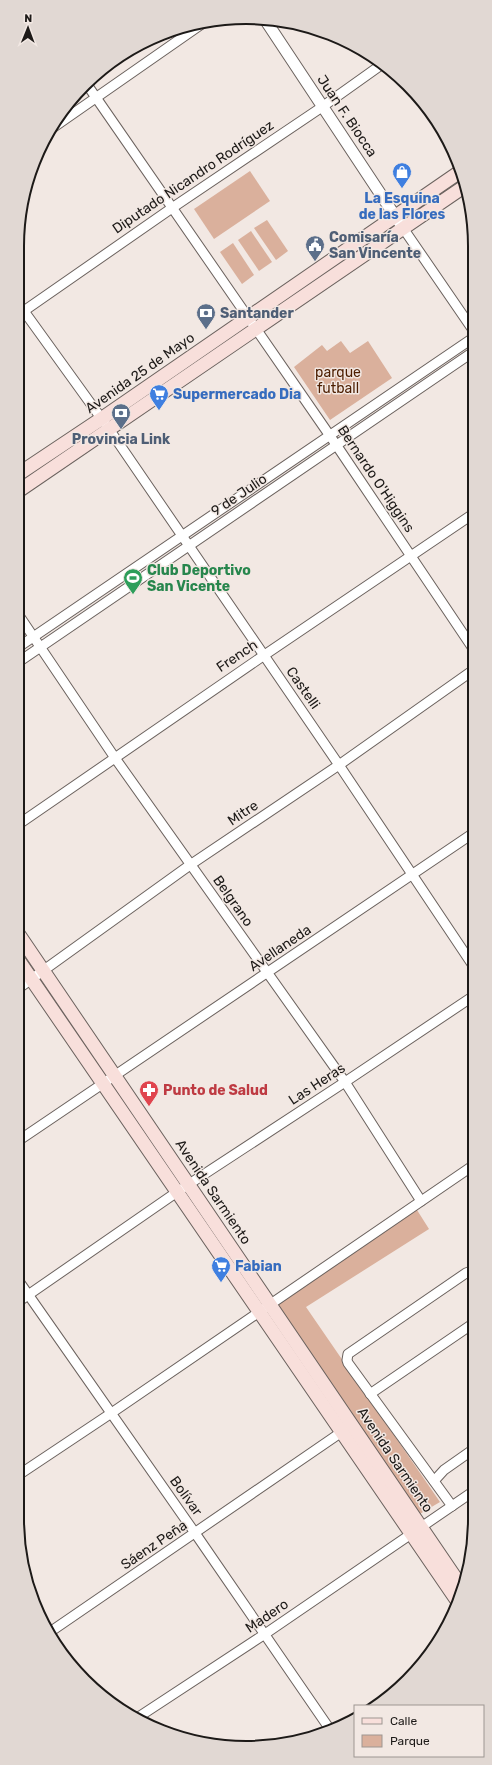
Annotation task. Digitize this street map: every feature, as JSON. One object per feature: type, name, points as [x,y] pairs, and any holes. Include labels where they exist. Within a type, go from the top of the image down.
[{"type":"main road","name":"Avenida 25 de Mayo","points":[[24,487],[105,424],[251,323],[395,216],[456,175]]},
{"type":"main road","name":"Avenida 25 de Mayo","points":[[251,323],[403,228],[460,189]]},
{"type":"main road","name":"Avenida 25 de Mayo","points":[[24,471],[105,424]]},
{"type":"main road","name":"Avenida Sarmiento","points":[[24,942],[43,970],[177,1192],[265,1308]]},
{"type":"main road","name":"Avenida Sarmiento","points":[[24,968],[188,1185],[265,1308],[416,1530],[454,1596]]},
{"type":"main road","name":"Avenida Sarmiento","points":[[416,1530],[458,1582]]},
{"type":"street","name":"Juan F. Biocca","points":[[269,25],[403,228]]},
{"type":"street","points":[[62,121],[191,31]]},
{"type":"street","name":"Diputado Nicandro Rodríguez","points":[[24,309],[322,107],[378,67]]},
{"type":"street","name":"Bernardo O'Higgins","points":[[90,88],[337,446],[468,642]]},
{"type":"street","points":[[403,228],[468,323]]},
{"type":"street","name":"Castelli","points":[[24,313],[105,424],[181,537],[339,765],[411,875],[468,958]]},
{"type":"street","name":"9 de Julio","points":[[24,643],[468,341]]},
{"type":"street","name":"9 de Julio","points":[[24,657],[337,446],[468,355]]},
{"type":"street","name":"French","points":[[24,821],[468,517]]},
{"type":"street","name":"Belgrano","points":[[24,623],[115,758],[345,1082],[422,1201]]},
{"type":"street","name":"Mitre","points":[[24,984],[190,865],[339,765],[468,674]]},
{"type":"street","name":"Avellaneda","points":[[24,1137],[468,837]]},
{"type":"street","name":"Las Heras","points":[[24,1298],[177,1192],[468,1000]]},
{"type":"street","points":[[24,1471],[468,1169]]},
{"type":"street","points":[[452,1506],[348,1363],[347,1357],[348,1354],[468,1272]]},
{"type":"street","name":"Bolívar","points":[[24,1289],[328,1725]]},
{"type":"street","points":[[370,1394],[468,1327]]},
{"type":"street","name":"Sáenz Peña","points":[[54,1629],[347,1428]]},
{"type":"street","points":[[434,1481],[444,1470],[468,1454]]},
{"type":"street","name":"Madero","points":[[142,1715],[265,1634],[468,1495]]},
{"type":"green space","points":[[250,171],[270,201],[214,239],[194,209]]},
{"type":"green space","points":[[267,220],[288,251],[276,260],[254,228]]},
{"type":"green space","points":[[251,231],[272,262],[259,271],[238,240]]},
{"type":"green space","points":[[233,243],[254,275],[242,284],[220,252]]},
{"type":"green space","name":"parque futball","points":[[341,341],[350,353],[368,341],[392,378],[330,420],[294,367],[322,345],[327,351]]},
{"type":"green space","points":[[417,1210],[429,1229],[306,1307],[440,1502],[418,1515],[275,1305]]},
{"type":"place","name":"La Esquina de las Flores","points":[[402,189]]},
{"type":"place","name":"Comisaría San Vincente","points":[[315,262]]},
{"type":"place","name":"Santander","points":[[206,330]]},
{"type":"place","name":"Supermercado Dia","points":[[159,411]]},
{"type":"place","name":"Provincia Link","points":[[121,430]]},
{"type":"place","name":"Club Deportivo San Vicente","points":[[133,595]]},
{"type":"place","name":"Punto de Salud","points":[[149,1107]]},
{"type":"place","name":"Fabian","points":[[221,1283]]}]
